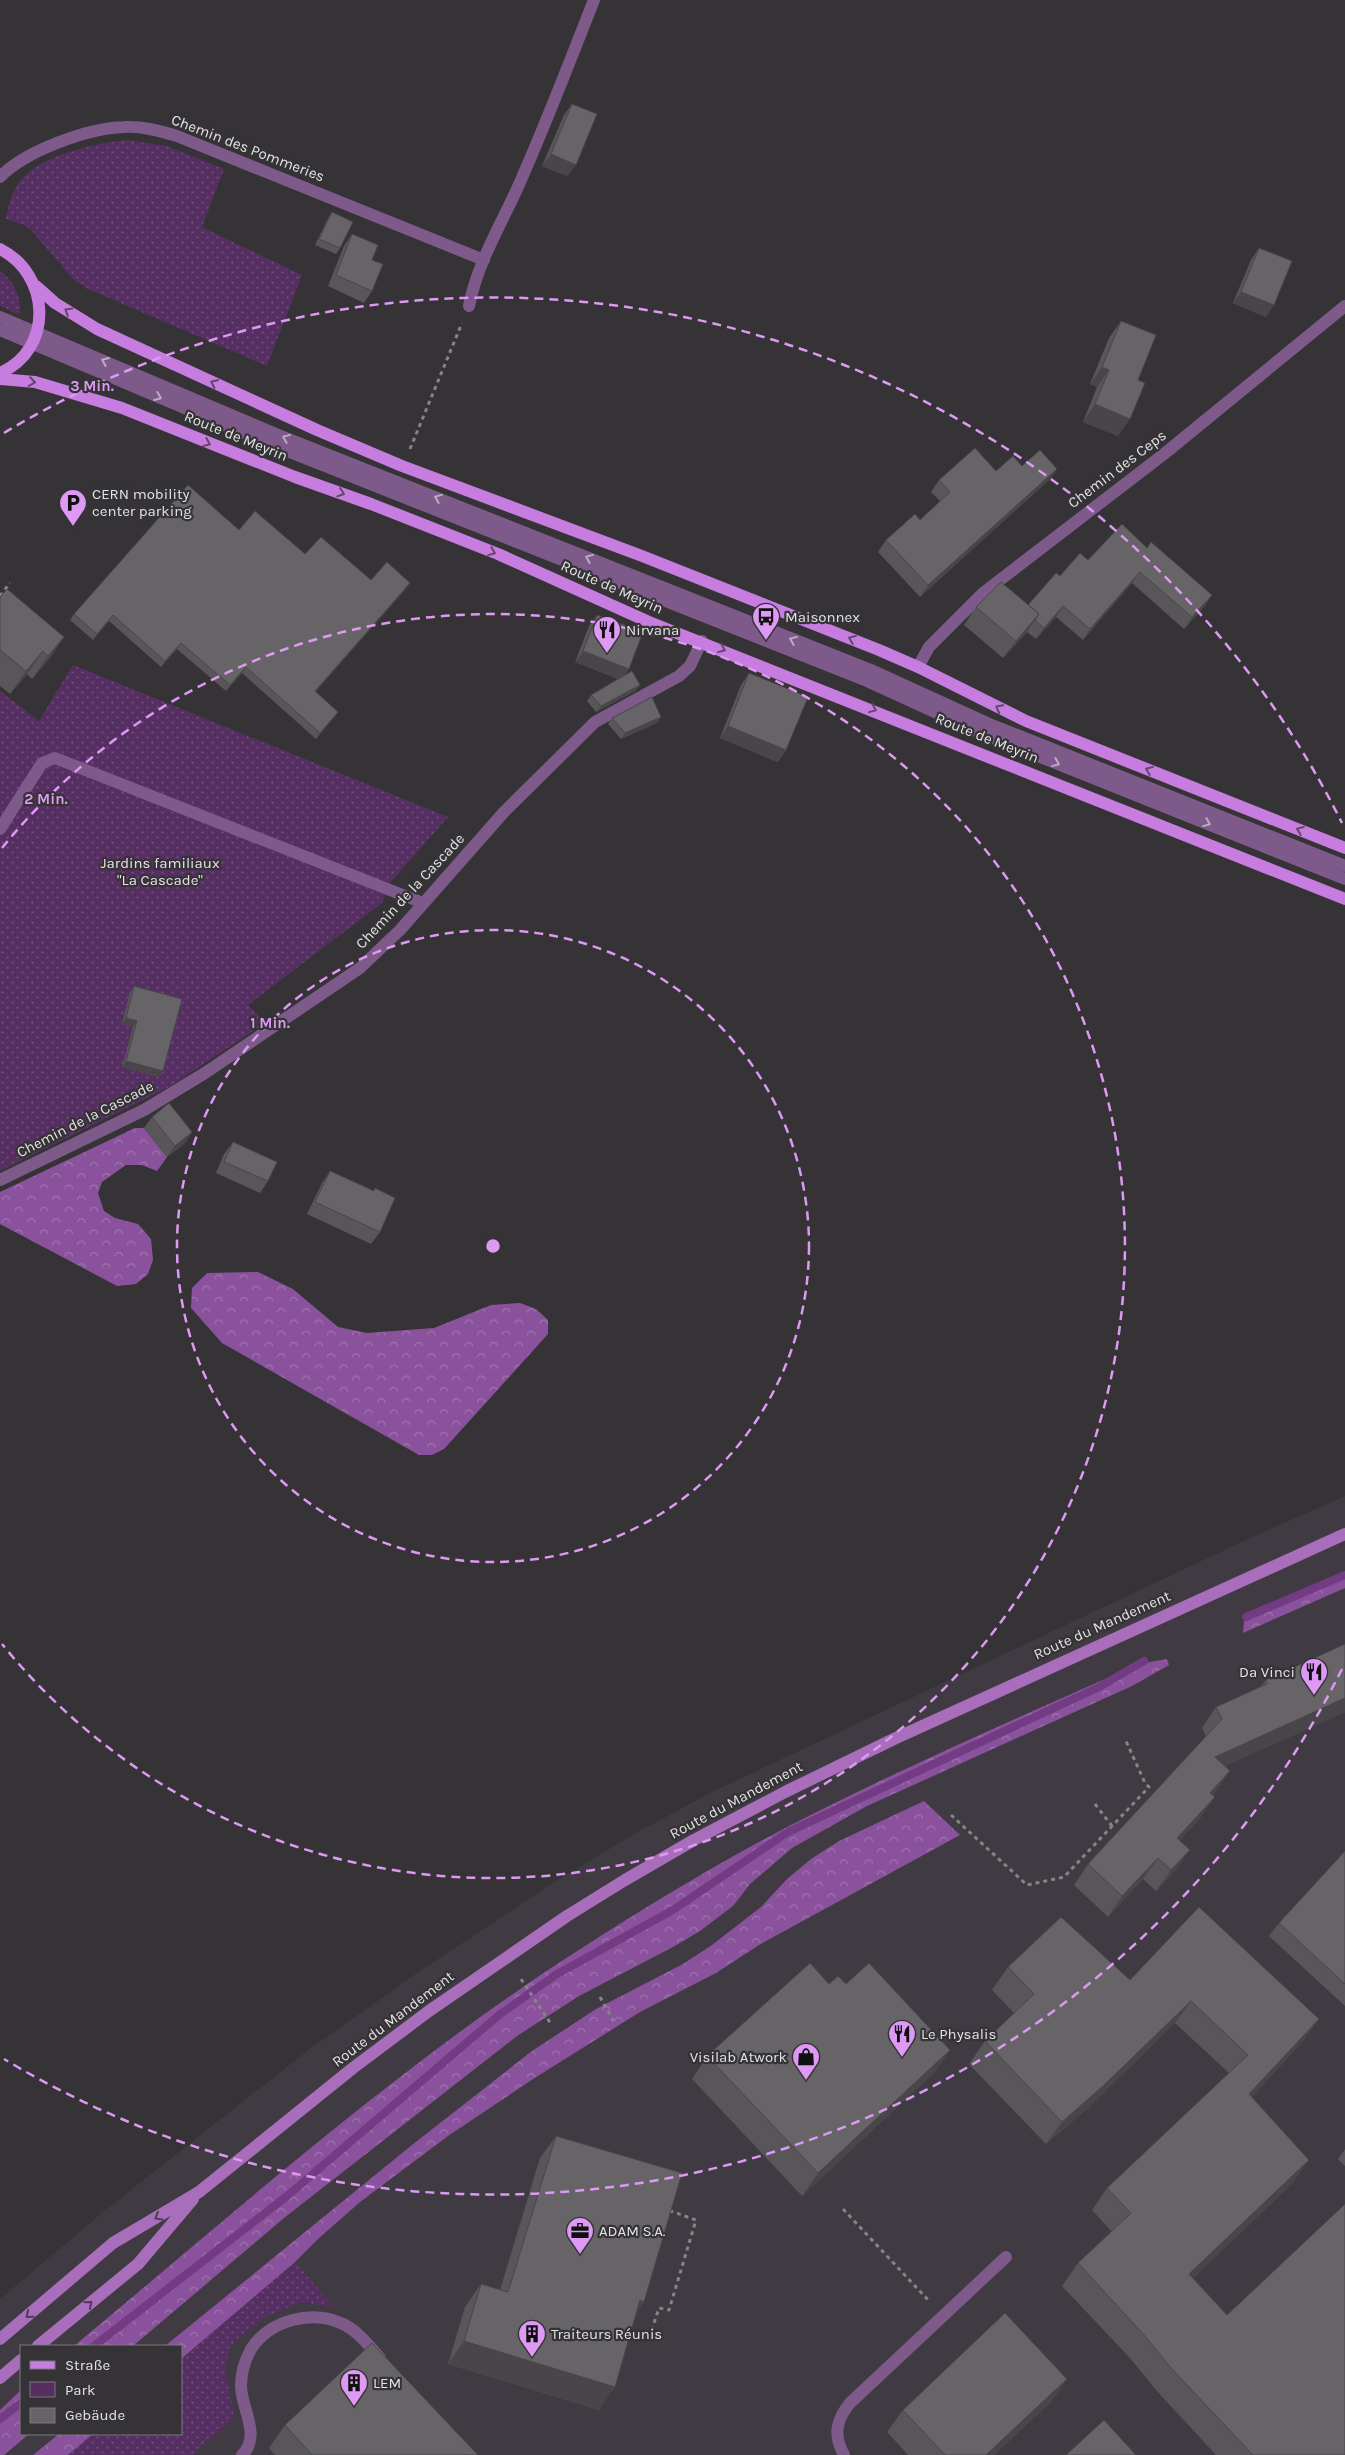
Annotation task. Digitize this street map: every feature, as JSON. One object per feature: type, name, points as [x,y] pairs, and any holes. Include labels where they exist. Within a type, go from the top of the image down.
[{"type":"main road","name":"Route de Meyrin","points":[[0,249],[20,263],[36,286],[55,304],[97,329],[316,430],[402,466],[642,556],[918,667],[1026,721],[1345,848]]},
{"type":"main road","name":"Route de Meyrin","points":[[34,338],[40,317],[36,286]]},
{"type":"main road","points":[[0,373],[14,364],[34,338]]},
{"type":"main road","name":"Route de Meyrin","points":[[0,379],[44,384],[122,408],[286,474],[371,504],[498,554],[649,622],[702,641],[1345,899]]},
{"type":"main road","name":"Route du Mandement","points":[[0,2339],[113,2243],[200,2192],[353,2068],[496,1963],[566,1916],[694,1840],[896,1738],[1345,1534]]},
{"type":"main road","name":"Route du Mandement","points":[[39,2345],[138,2264],[200,2192]]},
{"type":"main road","points":[[0,2378],[20,2361]]},
{"type":"street","points":[[469,306],[473,287],[484,260],[524,174],[594,0]]},
{"type":"street","name":"Chemin des Pommeries","points":[[0,177],[21,161],[85,134],[124,127],[156,130],[177,136],[484,260]]},
{"type":"street","name":"Chemin des Ceps","points":[[918,667],[929,647],[983,592],[1164,454],[1345,306]]},
{"type":"street","points":[[0,317],[34,338],[272,445],[867,681],[983,734],[1345,879]]},
{"type":"street","points":[[0,330],[34,338],[871,670],[987,722],[1345,866]]},
{"type":"street","name":"Chemin de la Cascade","points":[[0,1180],[144,1110],[213,1067],[360,968],[400,930],[504,812],[595,722],[679,676],[690,666],[702,641]]},
{"type":"street","points":[[0,829],[42,763],[55,758],[423,903]]},
{"type":"street","points":[[844,2455],[836,2434],[841,2414],[860,2393],[1006,2258]]},
{"type":"street","points":[[242,2455],[247,2450],[251,2438],[249,2418],[241,2387],[242,2374],[252,2349],[272,2329],[298,2318],[329,2318],[344,2324],[357,2333],[389,2368]]},
{"type":"path","points":[[407,456],[469,306]]},
{"type":"path","points":[[0,596],[10,583]]},
{"type":"path","points":[[951,1815],[1027,1885],[1064,1877],[1148,1786],[1144,1784],[1126,1741]]},
{"type":"path","points":[[1095,1804],[1112,1826]]},
{"type":"path","points":[[521,1979],[551,2024]]},
{"type":"path","points":[[600,1996],[615,2024]]},
{"type":"path","points":[[648,2338],[659,2308],[669,2310],[696,2220],[662,2209]]},
{"type":"path","points":[[843,2209],[943,2316]]},
{"type":"shaded area","points":[[1345,1496],[1345,2455],[0,2455],[0,2299],[109,2207],[311,2048],[417,1973],[556,1881],[636,1833],[710,1793],[1250,1538]]},
{"type":"green space","points":[[128,140],[167,146],[224,169],[202,227],[302,275],[267,366],[88,289],[73,279],[31,230],[24,225],[6,219],[10,200],[16,187],[28,173],[40,165],[69,152],[100,144]]},
{"type":"green space","points":[[0,271],[10,280],[16,290],[20,315],[0,306]]},
{"type":"green space","name":"Jardins familiaux \"La Cascade\"","points":[[73,665],[448,817],[390,883],[382,903],[248,1005],[265,1023],[169,1087],[0,1171],[0,691],[39,721]]},
{"type":"green space","points":[[135,1128],[144,1128],[167,1157],[157,1171],[142,1165],[126,1165],[102,1182],[98,1193],[104,1211],[115,1218],[138,1224],[151,1239],[153,1260],[148,1274],[136,1284],[117,1286],[0,1224],[0,1192]]},
{"type":"green space","points":[[258,1272],[293,1289],[338,1327],[367,1333],[434,1328],[491,1305],[520,1303],[536,1309],[548,1320],[548,1334],[444,1449],[432,1455],[419,1455],[222,1343],[191,1308],[192,1288],[207,1273]]},
{"type":"green space","points":[[1345,1571],[1345,1588],[1243,1633],[1244,1621],[1252,1614]]},
{"type":"green space","points":[[1167,1659],[1169,1665],[1132,1686],[867,1806],[792,1848],[750,1884],[733,1906],[700,1931],[579,1996],[517,2036],[284,2218],[134,2345],[75,2345],[259,2190],[385,2089],[449,2040],[582,1948],[685,1884],[791,1825],[964,1742],[1139,1664]]},
{"type":"green space","points":[[924,1801],[960,1835],[759,1945],[716,1973],[640,2012],[533,2079],[448,2136],[360,2202],[295,2262],[182,2358],[182,2345],[166,2345],[412,2145],[532,2051],[596,2009],[683,1964],[712,1945],[761,1907],[787,1879],[811,1859],[839,1841]]},
{"type":"green space","points":[[295,2262],[335,2308],[302,2302],[262,2319],[230,2346],[225,2370],[235,2417],[192,2455],[68,2455],[92,2435],[182,2435],[182,2358]]},
{"type":"green space","points":[[20,2391],[20,2435],[28,2435],[4,2455],[0,2455],[0,2410]]},
{"type":"green space","points":[[58,2435],[92,2435],[68,2455],[33,2455]]},
{"type":"building","points":[[572,104],[597,114],[576,165],[551,154]]},
{"type":"building","points":[[332,212],[353,222],[340,248],[319,239]]},
{"type":"building","points":[[352,234],[378,245],[372,260],[383,264],[372,291],[336,275]]},
{"type":"building","points":[[1259,248],[1292,261],[1274,305],[1241,292]]},
{"type":"building","points":[[1121,321],[1156,335],[1138,380],[1145,383],[1130,419],[1095,404],[1109,370],[1102,367]]},
{"type":"building","points":[[975,448],[996,471],[1013,456],[1022,466],[1040,450],[1057,469],[928,585],[886,540],[915,514],[920,520],[950,492],[939,480]]},
{"type":"building","points":[[188,485],[239,530],[255,511],[305,554],[321,537],[371,580],[387,562],[410,583],[315,691],[338,712],[320,733],[246,667],[230,685],[181,643],[165,661],[113,615],[97,634],[74,614]]},
{"type":"building","points":[[1122,524],[1147,548],[1151,542],[1212,595],[1192,617],[1140,572],[1090,629],[1063,606],[1044,628],[1035,620],[1039,614],[1028,605],[1056,573],[1060,576],[1080,553],[1088,560]]},
{"type":"building","points":[[1001,582],[1039,614],[1016,641],[976,607]]},
{"type":"building","points":[[7,589],[64,637],[48,656],[43,651],[26,671],[0,650],[0,597]]},
{"type":"building","points":[[597,615],[643,632],[629,669],[583,651]]},
{"type":"building","points":[[632,671],[640,685],[601,706],[591,695]]},
{"type":"building","points":[[749,673],[808,697],[786,750],[728,726]]},
{"type":"building","points":[[652,697],[661,717],[625,733],[612,718]]},
{"type":"building","points":[[134,986],[182,999],[163,1071],[126,1061],[137,1021],[126,1018]]},
{"type":"building","points":[[169,1103],[192,1132],[175,1146],[152,1117]]},
{"type":"building","points":[[233,1142],[277,1162],[268,1181],[224,1162]]},
{"type":"building","points":[[330,1171],[374,1191],[375,1188],[395,1198],[380,1232],[315,1202]]},
{"type":"building","points":[[1345,1644],[1345,1698],[1215,1757],[1230,1771],[1210,1793],[1215,1797],[1177,1838],[1190,1850],[1171,1870],[1158,1858],[1122,1896],[1088,1864],[1222,1719],[1216,1707],[1267,1684],[1266,1680]]},
{"type":"building","points":[[1345,1851],[1345,1984],[1279,1923]]},
{"type":"building","points":[[1199,1907],[1319,2019],[1249,2094],[1309,2160],[1189,2274],[1227,2315],[1345,2204],[1345,2455],[1253,2455],[1171,2368],[1145,2336],[1078,2263],[1131,2213],[1107,2188],[1248,2055],[1191,2001],[1103,2086],[1062,2122],[985,2041],[1034,1994],[1008,1967],[1061,1917],[1130,1980]]},
{"type":"building","points":[[810,1963],[829,1984],[838,1976],[846,1984],[869,1963],[950,2050],[818,2173],[707,2056]]},
{"type":"building","points":[[556,2136],[682,2173],[644,2302],[640,2300],[615,2387],[464,2341],[481,2284],[508,2292]]},
{"type":"building","points":[[1005,2313],[1067,2379],[986,2455],[945,2455],[903,2410]]},
{"type":"building","name":"LEM","points":[[372,2343],[478,2455],[312,2455],[285,2425]]},
{"type":"building","points":[[1104,2420],[1136,2455],[1066,2455]]},
{"type":"waterway","points":[[1246,1617],[1345,1575]]},
{"type":"waterway","points":[[95,2345],[287,2196],[499,2015],[557,1974],[673,1910],[788,1832],[1101,1686],[1144,1661]]},
{"type":"waterway","points":[[0,2419],[20,2404]]},
{"type":"place","name":"CERN mobility center parking","points":[[73,527]]},
{"type":"place","name":"Maisonnex","points":[[766,641]]},
{"type":"place","name":"Nirvana","points":[[607,654]]},
{"type":"place","name":"Da Vinci","points":[[1314,1696]]},
{"type":"place","name":"Le Physalis","points":[[902,2058]]},
{"type":"place","name":"Visilab Atwork","points":[[806,2081]]},
{"type":"place","name":"ADAM S.A.","points":[[580,2255]]},
{"type":"place","name":"Traiteurs Réunis","points":[[532,2358]]},
{"type":"place","name":"LEM","points":[[354,2407]]}]
